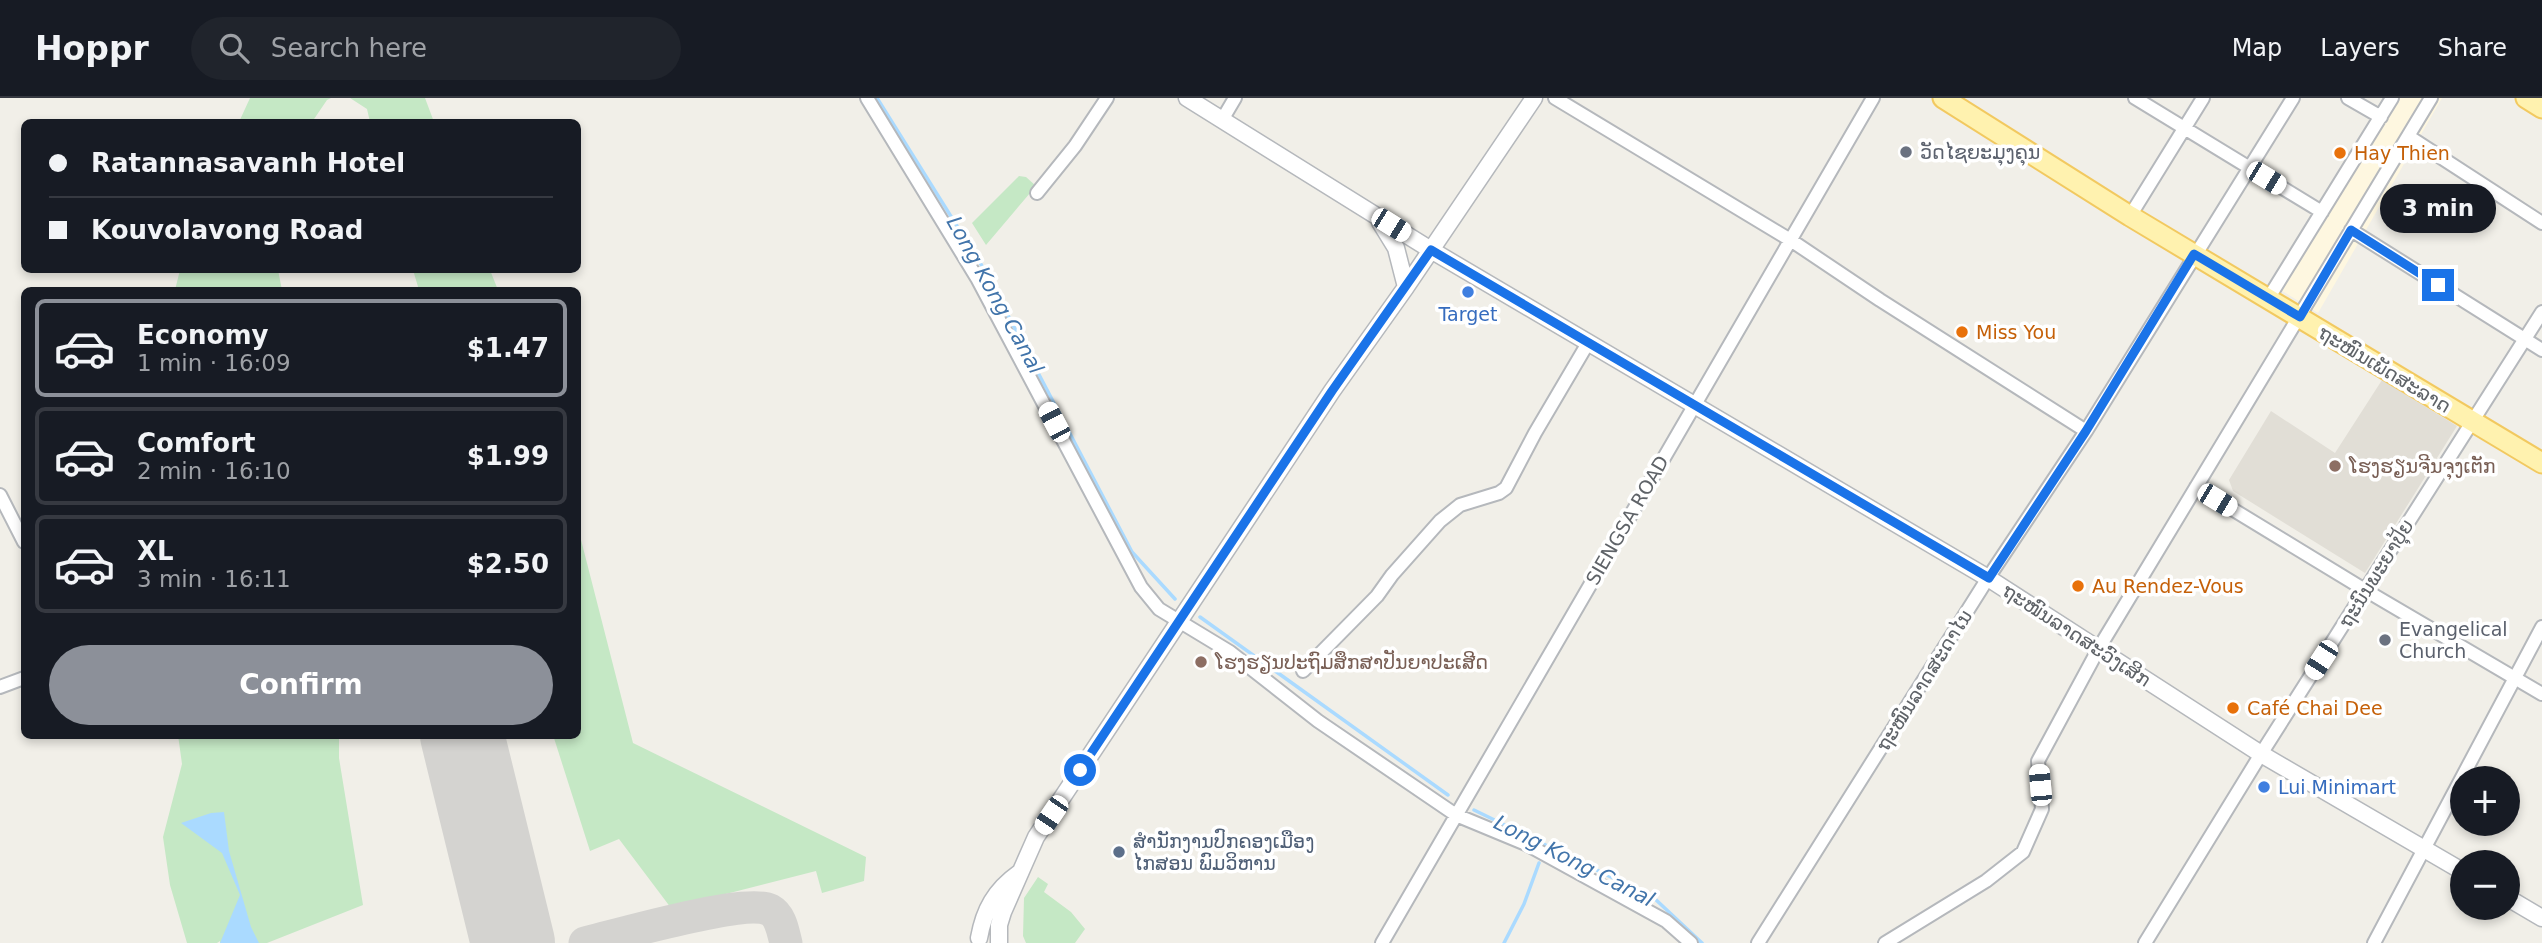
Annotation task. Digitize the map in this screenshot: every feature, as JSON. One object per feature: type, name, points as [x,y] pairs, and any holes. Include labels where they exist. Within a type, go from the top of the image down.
[{"type":"main road","name":"ຖະໜົນເພັດສະລາດ","points":[[1943,98],[2130,216],[2542,463]]},
{"type":"main road","points":[[2526,98],[2542,108]]},
{"type":"street","points":[[867,98],[977,278],[1141,587],[1159,609],[1230,652],[1318,722],[1456,815],[1526,844],[1667,921],[1691,943]]},
{"type":"street","points":[[1037,193],[1075,146],[1107,98]]},
{"type":"street","name":"ຖະໜົນລາດສະວົງເສິກ","points":[[1187,98],[1588,344],[1989,578],[2261,754],[2450,864]]},
{"type":"street","points":[[1222,120],[1235,98]]},
{"type":"street","points":[[976,941],[990,938],[998,943],[1003,912],[1036,837],[1332,391],[1534,98]]},
{"type":"street","points":[[1555,98],[1792,241],[2086,431]]},
{"type":"street","name":"SIENGSA ROAD","points":[[1382,943],[1873,98]]},
{"type":"street","points":[[2136,98],[2322,212]]},
{"type":"street","points":[[2130,216],[2203,98]]},
{"type":"street","name":"ຖະໜົນລາດສະດາໄນ","points":[[1765,941],[1989,578],[2086,431],[2293,98]]},
{"type":"street","points":[[2348,98],[2381,117]]},
{"type":"street","points":[[2268,299],[2392,98]]},
{"type":"street","points":[[1885,943],[1986,881],[2023,852],[2042,809],[2038,761],[2099,648],[2431,98]]},
{"type":"street","points":[[2408,136],[2542,223]]},
{"type":"street","points":[[1371,213],[1384,226],[1396,248],[1406,287]]},
{"type":"street","points":[[2351,230],[2542,350]]},
{"type":"street","name":"ຖະນົນພະຍາປຸ້ຍ","points":[[2145,943],[2261,754],[2542,312]]},
{"type":"street","points":[[1303,671],[1377,596],[1440,521],[1460,505],[1499,493],[1506,488],[1588,344]]},
{"type":"street","points":[[2196,487],[2542,694]]},
{"type":"street","points":[[0,495],[21,536]]},
{"type":"street","points":[[2374,943],[2542,627]]},
{"type":"street","points":[[0,687],[21,679]]},
{"type":"street","points":[[976,941],[986,911],[1008,881],[1021,872]]},
{"type":"street","points":[[2520,905],[2542,918]]},
{"type":"shaded area","points":[[2386,98],[2442,98],[2318,313],[2274,286]]},
{"type":"shaded area","name":"ໂຮງຮຽນຈີນຈຸງເຕັກ","points":[[2382,380],[2457,426],[2365,573],[2233,491],[2229,480],[2271,411],[2335,453]]},
{"type":"green space","points":[[250,98],[331,98],[314,119],[240,119]]},
{"type":"green space","points":[[350,98],[425,98],[433,119],[369,119],[367,109]]},
{"type":"green space","points":[[1019,176],[1026,177],[1036,186],[986,245],[972,223]]},
{"type":"green space","points":[[179,273],[279,273],[281,287],[176,287]]},
{"type":"green space","points":[[414,273],[491,273],[497,287],[418,287]]},
{"type":"green space","points":[[581,540],[633,743],[866,857],[864,881],[822,893],[816,871],[671,908],[619,839],[590,851],[554,739],[581,739]]},
{"type":"green space","points":[[179,739],[339,739],[339,758],[363,905],[267,943],[187,943],[170,885],[163,837],[182,764]]},
{"type":"green space","points":[[1038,877],[1048,884],[1044,892],[1071,912],[1085,929],[1075,943],[1026,943],[1023,936],[1024,898]]},
{"type":"water","points":[[224,812],[229,851],[251,927],[259,943],[220,943],[240,895],[222,853],[181,823],[211,813]]},
{"type":"waterway","name":"Long Kong Canal","points":[[877,98],[982,266],[1132,552],[1175,599]]},
{"type":"waterway","name":"Long Kong Canal","points":[[1200,617],[1448,795]]},
{"type":"waterway","name":"Long Kong Canal","points":[[1474,810],[1654,898],[1702,943]]},
{"type":"waterway","points":[[1504,943],[1524,904],[1539,863]]},
{"type":"taxiway","points":[[585,943],[709,913],[756,908],[770,910],[777,916],[786,943]]},
{"type":"runway","points":[[463,739],[513,943]]},
{"type":"place","name":"ວັດໄຊຍະມຸງຄຸນ","points":[[1906,152]]},
{"type":"place","name":"Hay Thien","points":[[2340,153]]},
{"type":"place","name":"Target","points":[[1468,292]]},
{"type":"place","name":"Miss You","points":[[1962,332]]},
{"type":"place","name":"ໂຮງຮຽນຈີນຈຸງເຕັກ","points":[[2335,466]]},
{"type":"place","name":"Au Rendez-Vous","points":[[2078,586]]},
{"type":"place","name":"Evangelical Church","points":[[2385,640]]},
{"type":"place","name":"ໂຮງຮຽນປະຖົມສຶກສາປັນຍາປະເສີດ","points":[[1201,662]]},
{"type":"place","name":"Café Chai Dee","points":[[2233,708]]},
{"type":"place","name":"Lui Minimart","points":[[2264,787]]},
{"type":"place","name":"ສຳນັກງານປົກຄອງເມືອງ ໄກສອນ ພົມວິຫານ","points":[[1119,852]]},
{"type":"route","points":[[1080,770],[1332,391],[1431,250],[1989,578],[2086,431],[2194,254],[2300,317],[2351,230],[2438,285]]}]
